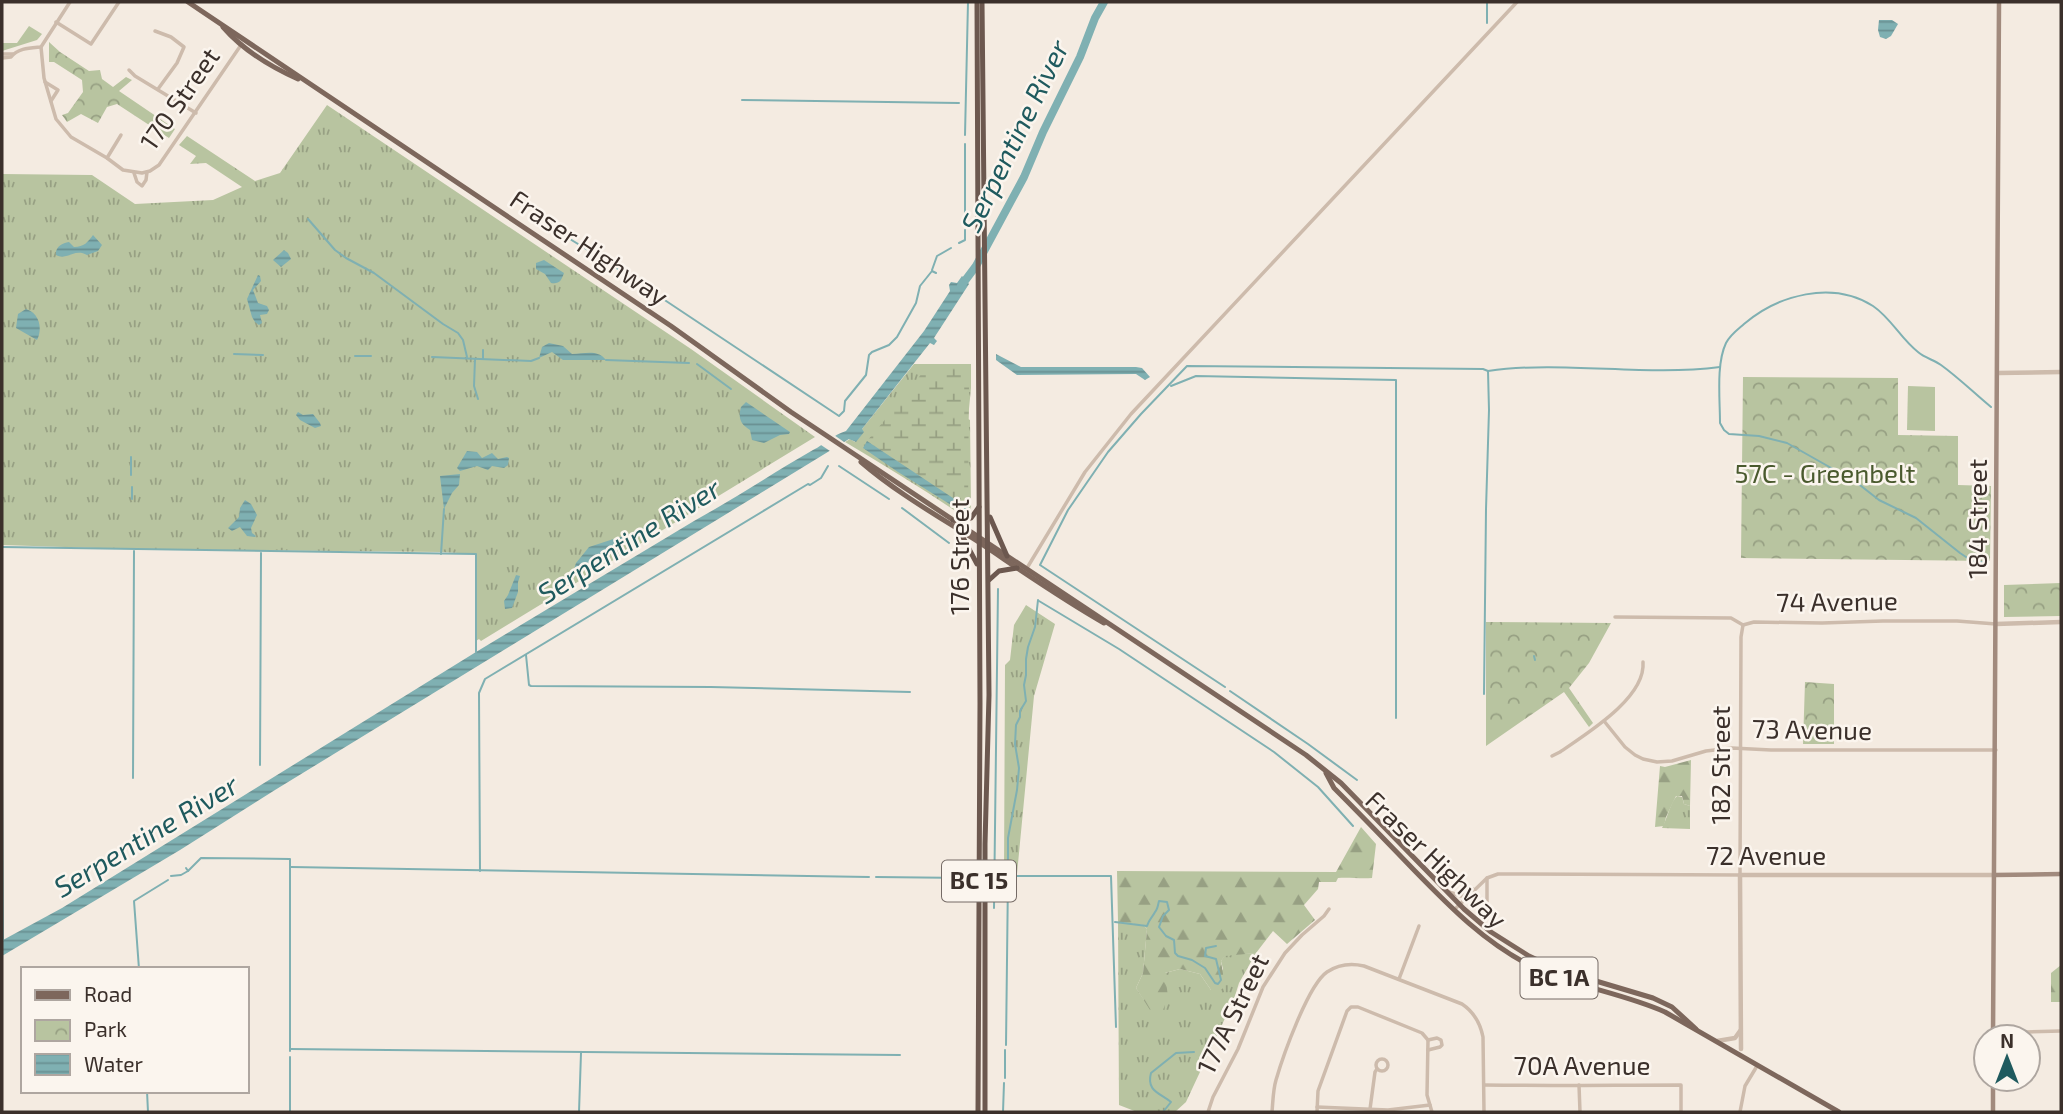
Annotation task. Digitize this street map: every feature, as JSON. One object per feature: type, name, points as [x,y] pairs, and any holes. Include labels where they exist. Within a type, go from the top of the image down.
[{"type":"highway","name":"176 Street","points":[[977,2],[978,1112]]},
{"type":"highway","name":"176 Street","points":[[982,2],[989,580]]},
{"type":"highway","points":[[953,520],[971,518],[979,508]]},
{"type":"highway","points":[[988,513],[1007,556]]},
{"type":"highway","points":[[959,530],[979,569]]},
{"type":"highway","points":[[989,580],[999,571],[1017,568]]},
{"type":"highway","name":"BC 15","points":[[985,1112],[989,580]]},
{"type":"main road","name":"Fraser Highway","points":[[188,2],[652,313],[824,434],[953,520],[1017,568],[1076,607],[1140,644]]},
{"type":"main road","name":"184 Street","points":[[1993,1023],[1999,2]]},
{"type":"main road","name":"Fraser Highway","points":[[218,22],[241,45],[280,71],[311,84]]},
{"type":"main road","points":[[259,56],[276,64],[280,63]]},
{"type":"main road","name":"Fraser Highway","points":[[843,446],[878,477],[959,530],[979,540]]},
{"type":"main road","name":"Fraser Highway","points":[[989,547],[1027,568],[1318,764],[1341,783],[1485,928],[1529,956],[1559,970],[1653,998],[1671,1007],[1696,1030]]},
{"type":"main road","points":[[989,547],[1059,593],[1083,605]]},
{"type":"main road","name":"Fraser Highway","points":[[1318,764],[1334,788],[1453,911],[1496,946],[1531,966],[1560,978],[1653,1007],[1839,1112]]},
{"type":"main road","name":"72 Avenue","points":[[1994,875],[2061,874]]},
{"type":"main road","points":[[1993,1093],[1993,1112]]},
{"type":"street","points":[[70,2],[41,47],[45,82],[56,119],[74,140],[123,170],[147,172],[142,186],[136,182],[134,173]]},
{"type":"street","points":[[55,22],[91,44],[119,2]]},
{"type":"street","points":[[1027,568],[1077,483],[1122,425],[1517,2]]},
{"type":"street","points":[[155,31],[171,37],[184,47],[177,63],[158,89]]},
{"type":"street","name":"170 Street","points":[[147,172],[159,165],[241,45]]},
{"type":"street","points":[[2,56],[11,57],[25,49],[41,47]]},
{"type":"street","points":[[129,70],[196,113]]},
{"type":"street","points":[[45,82],[58,90],[51,101]]},
{"type":"street","points":[[107,158],[121,135]]},
{"type":"street","points":[[1998,373],[2061,372]]},
{"type":"street","name":"74 Avenue","points":[[1615,617],[1731,618],[1743,625],[1754,622],[2061,622]]},
{"type":"street","name":"182 Street","points":[[1741,1049],[1740,748],[1743,625]]},
{"type":"street","points":[[1552,756],[1616,711],[1632,692],[1643,672],[1643,663]]},
{"type":"street","name":"73 Avenue","points":[[1604,721],[1625,747],[1639,758],[1648,761],[1667,762],[1726,748],[1996,750]]},
{"type":"street","name":"72 Avenue","points":[[1487,878],[1499,874],[1994,875]]},
{"type":"street","points":[[1453,911],[1487,878]]},
{"type":"street","points":[[1487,878],[1487,913]]},
{"type":"street","points":[[1447,891],[1461,896],[1475,888]]},
{"type":"street","name":"177A Street","points":[[1208,1112],[1263,987],[1293,944],[1329,909]]},
{"type":"street","points":[[1399,979],[1419,926]]},
{"type":"street","points":[[1272,1112],[1275,1081],[1299,1016],[1319,982],[1329,971],[1343,965],[1356,964],[1469,1009],[1480,1026],[1483,1045],[1484,1112]]},
{"type":"street","points":[[1430,1105],[1388,1110],[1317,1110],[1318,1091],[1351,1007],[1358,1007],[1422,1033],[1428,1040],[1427,1095],[1430,1105],[1432,1112]]},
{"type":"street","points":[[1716,1041],[1735,1038],[1740,1031]]},
{"type":"street","points":[[2042,1032],[2061,1031]]},
{"type":"street","points":[[1428,1040],[1438,1038],[1442,1043],[1440,1047],[1428,1049]]},
{"type":"street","points":[[1740,1112],[1745,1086],[1757,1066]]},
{"type":"street","points":[[1370,1108],[1377,1069]]},
{"type":"street","name":"70A Avenue","points":[[1484,1085],[1681,1085],[1681,1112]]},
{"type":"street","points":[[1579,1085],[1580,1112]]},
{"type":"green space","points":[[29,26],[42,34],[37,40],[2,51],[2,43],[17,43]]},
{"type":"green space","points":[[49,42],[89,71],[100,70],[102,79],[113,87],[126,77],[132,80],[119,91],[175,129],[169,138],[117,104],[107,107],[98,123],[81,114],[67,122],[62,115],[68,113],[83,92],[82,80],[54,62],[49,62]]},
{"type":"green space","points":[[327,105],[691,349],[815,437],[481,641],[476,641],[475,554],[2,545],[2,174],[92,175],[135,204],[213,200],[242,187],[206,163],[190,164],[196,156],[179,145],[187,136],[255,181],[280,173]]},
{"type":"green space","points":[[914,364],[971,364],[968,419],[971,506],[965,513],[954,510],[845,442],[850,439],[855,442],[862,429]]},
{"type":"green space","points":[[926,367],[966,368],[969,381],[968,506],[867,441]]},
{"type":"green space","name":"57C - Greenbelt","points":[[1743,377],[1898,378],[1898,435],[1958,436],[1958,485],[1991,486],[1990,561],[1741,558]]},
{"type":"green space","points":[[1908,386],[1935,387],[1935,431],[1907,430]]},
{"type":"green space","points":[[2061,583],[2061,616],[2004,617],[2004,585]]},
{"type":"green space","points":[[1026,605],[1055,624],[1034,696],[1017,874],[1004,875],[1005,665],[1010,660],[1014,625]]},
{"type":"green space","points":[[1486,622],[1611,623],[1589,663],[1569,688],[1593,723],[1589,727],[1564,692],[1486,746]]},
{"type":"green space","points":[[1805,682],[1834,684],[1834,744],[1803,744]]},
{"type":"green space","points":[[1691,760],[1690,806],[1684,804],[1682,796],[1676,796],[1664,826],[1655,827],[1660,766]]},
{"type":"green space","points":[[1677,796],[1682,797],[1684,804],[1690,806],[1690,829],[1662,828]]},
{"type":"green space","points":[[1361,827],[1376,844],[1372,878],[1338,878],[1336,882],[1319,882],[1318,889],[1304,905],[1315,920],[1287,944],[1273,931],[1256,953],[1225,956],[1221,961],[1225,987],[1217,992],[1211,990],[1200,974],[1180,969],[1165,973],[1168,997],[1163,1010],[1150,1010],[1136,988],[1143,973],[1147,929],[1143,925],[1118,922],[1117,871],[1336,872]]},
{"type":"green space","points":[[1118,922],[1143,925],[1147,929],[1143,973],[1136,988],[1151,1010],[1165,973],[1180,969],[1200,974],[1211,990],[1223,969],[1221,961],[1225,955],[1256,953],[1239,983],[1186,1102],[1175,1112],[1137,1112],[1119,1105]]},
{"type":"green space","points":[[2061,965],[2061,1002],[2051,1002],[2051,973]]},
{"type":"water","points":[[1879,20],[1892,20],[1898,24],[1886,39],[1880,37]]},
{"type":"water","points":[[93,235],[102,245],[98,251],[87,255],[56,255],[62,244],[69,242],[74,247],[80,246]]},
{"type":"water","points":[[284,250],[291,259],[281,267],[273,260]]},
{"type":"water","points":[[544,260],[564,273],[560,281],[551,283],[545,274],[536,269],[536,263]]},
{"type":"water","points":[[258,275],[261,281],[253,290],[258,303],[267,306],[269,310],[267,314],[260,315],[262,323],[259,325],[252,317],[247,299]]},
{"type":"water","points":[[962,276],[969,284],[934,338],[937,341],[934,345],[930,343],[862,429],[864,432],[856,442],[849,439],[180,850],[2,956],[3,940],[62,908],[476,652],[846,431],[924,331],[950,291],[951,282],[957,283]]},
{"type":"water","points":[[26,309],[39,321],[37,340],[16,328],[18,314]]},
{"type":"water","points":[[549,343],[563,346],[572,354],[595,353],[606,360],[563,360],[552,352],[539,358],[542,347]]},
{"type":"water","points":[[996,354],[1021,367],[1136,367],[1142,368],[1150,377],[1145,380],[1136,374],[1017,375],[996,360]]},
{"type":"water","points":[[746,402],[790,432],[789,434],[780,435],[764,443],[752,440],[750,430],[740,418],[741,407]]},
{"type":"water","points":[[298,412],[303,415],[313,414],[321,426],[315,428],[300,420],[296,415]]},
{"type":"water","points":[[867,441],[968,506],[968,509],[956,508],[898,472],[863,448]]},
{"type":"water","points":[[467,451],[477,452],[482,458],[492,453],[498,459],[507,457],[508,465],[504,468],[492,466],[488,470],[477,466],[460,471],[457,468]]},
{"type":"water","points":[[460,474],[459,485],[444,509],[440,476]]},
{"type":"water","points":[[245,500],[251,504],[257,515],[251,528],[255,537],[247,536],[240,527],[232,531],[228,528],[239,517]]},
{"type":"water","points":[[652,523],[579,570],[574,569],[589,547],[635,532]]},
{"type":"water","points":[[516,575],[520,576],[518,592],[512,608],[505,609],[504,601]]},
{"type":"pier","points":[[831,433],[847,444],[833,453],[818,443]]},
{"type":"waterway","points":[[965,135],[968,2]]},
{"type":"waterway","name":"Serpentine River","points":[[961,286],[976,266],[1024,177],[1104,2]]},
{"type":"waterway","points":[[1487,2],[1487,23]]},
{"type":"waterway","points":[[742,100],[959,103]]},
{"type":"waterway","points":[[965,144],[965,222]]},
{"type":"waterway","points":[[308,219],[335,250],[374,273],[458,333],[463,340],[467,357]]},
{"type":"waterway","points":[[959,243],[965,240],[965,230]]},
{"type":"waterway","points":[[560,233],[839,416],[844,411],[845,401],[866,375],[869,355],[889,345],[897,337],[916,303],[920,286],[932,271],[936,273]]},
{"type":"waterway","points":[[932,270],[937,256],[951,248]]},
{"type":"waterway","points":[[1988,563],[1972,561],[1916,518],[1879,500],[1856,482],[1787,443],[1759,436],[1729,434],[1720,423],[1721,361],[1726,343],[1732,335],[1773,305],[1806,294],[1840,294],[1873,306],[1918,352],[1948,370],[1991,407]]},
{"type":"waterway","points":[[483,350],[483,359]]},
{"type":"waterway","points":[[234,354],[263,355]]},
{"type":"waterway","points":[[355,356],[371,356]]},
{"type":"waterway","points":[[432,357],[531,361],[539,358]]},
{"type":"waterway","points":[[475,359],[474,386],[478,399]]},
{"type":"waterway","points":[[606,360],[689,363]]},
{"type":"waterway","points":[[697,364],[731,389]]},
{"type":"waterway","points":[[1225,687],[1040,565],[1068,510],[1108,452],[1187,366],[1488,371],[1546,367],[1662,370],[1720,367]]},
{"type":"waterway","points":[[1484,694],[1488,371]]},
{"type":"waterway","points":[[1171,386],[1196,376],[1396,380],[1396,718]]},
{"type":"waterway","points":[[131,457],[131,475]]},
{"type":"waterway","points":[[480,871],[479,693],[485,679],[810,485],[821,478],[828,466]]},
{"type":"waterway","points":[[839,466],[889,499]]},
{"type":"waterway","points":[[132,487],[132,499]]},
{"type":"waterway","points":[[902,508],[949,543]]},
{"type":"waterway","points":[[441,554],[444,509]]},
{"type":"waterway","points":[[2,547],[476,554],[476,652]]},
{"type":"waterway","points":[[133,778],[134,551]]},
{"type":"waterway","points":[[260,765],[261,553]]},
{"type":"waterway","points":[[994,908],[998,589]]},
{"type":"waterway","points":[[1038,600],[1035,627],[1026,659],[1026,701],[1016,725],[1015,744],[1019,768],[1008,838],[1008,874],[1111,876],[1116,1027]]},
{"type":"waterway","points":[[1039,601],[1119,649],[1274,752],[1318,787],[1353,826]]},
{"type":"waterway","points":[[526,655],[531,686],[910,692]]},
{"type":"waterway","points":[[1534,656],[1535,660]]},
{"type":"waterway","points":[[1230,691],[1357,780]]},
{"type":"waterway","points":[[2,769],[3,940]]},
{"type":"waterway","points":[[188,871],[201,858],[290,859],[290,1051]]},
{"type":"waterway","points":[[291,867],[869,877]]},
{"type":"waterway","points":[[171,876],[181,875],[188,871],[186,868]]},
{"type":"waterway","points":[[1006,1045],[1008,876]]},
{"type":"waterway","points":[[876,877],[967,878]]},
{"type":"waterway","points":[[139,967],[134,901],[168,880]]},
{"type":"waterway","points":[[1115,922],[1147,926],[1159,901],[1167,902],[1169,910],[1163,916],[1159,927],[1166,936],[1174,940],[1175,953],[1205,968],[1218,984],[1221,980],[1216,959],[1205,956],[1206,948],[1216,946]]},
{"type":"waterway","points":[[290,1049],[900,1055]]},
{"type":"waterway","points":[[1005,1050],[1005,1078]]},
{"type":"waterway","points":[[1163,1112],[1171,1102],[1152,1088],[1151,1073],[1176,1053],[1194,1052]]},
{"type":"waterway","points":[[579,1112],[581,1053]]},
{"type":"waterway","points":[[290,1057],[290,1112]]},
{"type":"waterway","points":[[1003,1112],[1004,1083]]},
{"type":"waterway","points":[[147,1093],[148,1112]]}]
